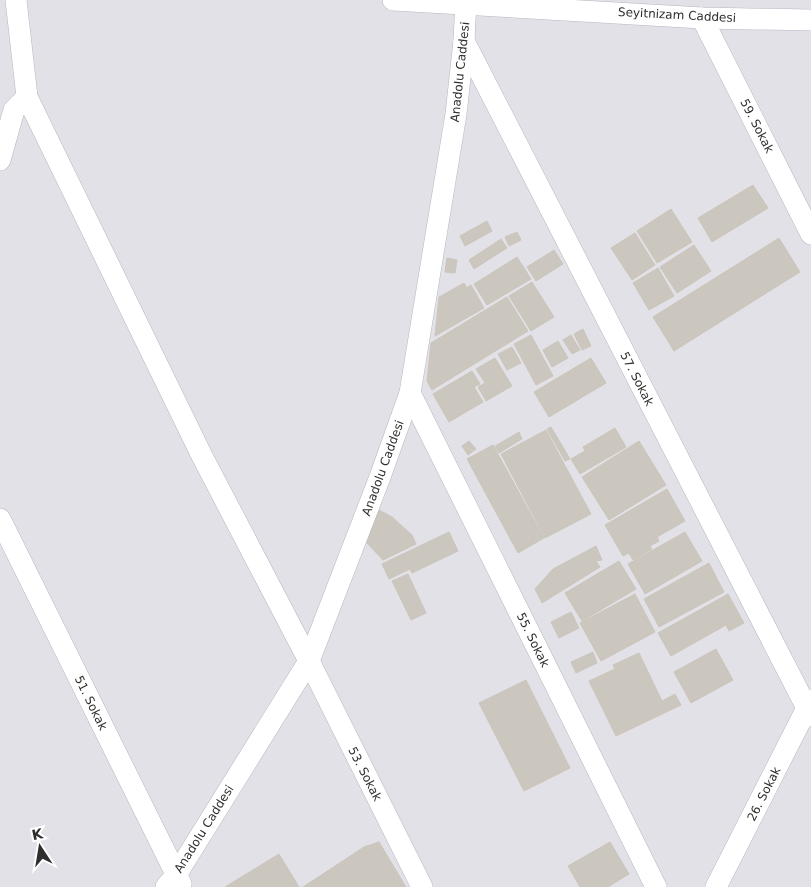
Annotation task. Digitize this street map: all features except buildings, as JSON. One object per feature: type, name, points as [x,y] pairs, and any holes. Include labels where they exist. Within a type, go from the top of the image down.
[{"type":"street","name":"53. Sokak","points":[[16,0],[27,97],[197,447],[309,662],[422,887]]},
{"type":"street","name":"Seyitnizam Caddesi","points":[[393,0],[466,2],[702,18],[811,20]]},
{"type":"street","name":"Anadolu Caddesi","points":[[175,883],[309,662],[410,393],[456,114],[466,2]]},
{"type":"street","name":"59. Sokak","points":[[702,18],[811,234]]},
{"type":"street","name":"57. Sokak","points":[[464,41],[810,708]]},
{"type":"street","points":[[0,160],[14,110],[27,97]]},
{"type":"street","name":"55. Sokak","points":[[410,393],[656,887]]},
{"type":"street","name":"51. Sokak","points":[[0,519],[175,883]]},
{"type":"street","name":"26. Sokak","points":[[716,887],[810,708]]},
{"type":"shaded area","points":[[0,0],[811,0],[811,887],[0,887]]}]
